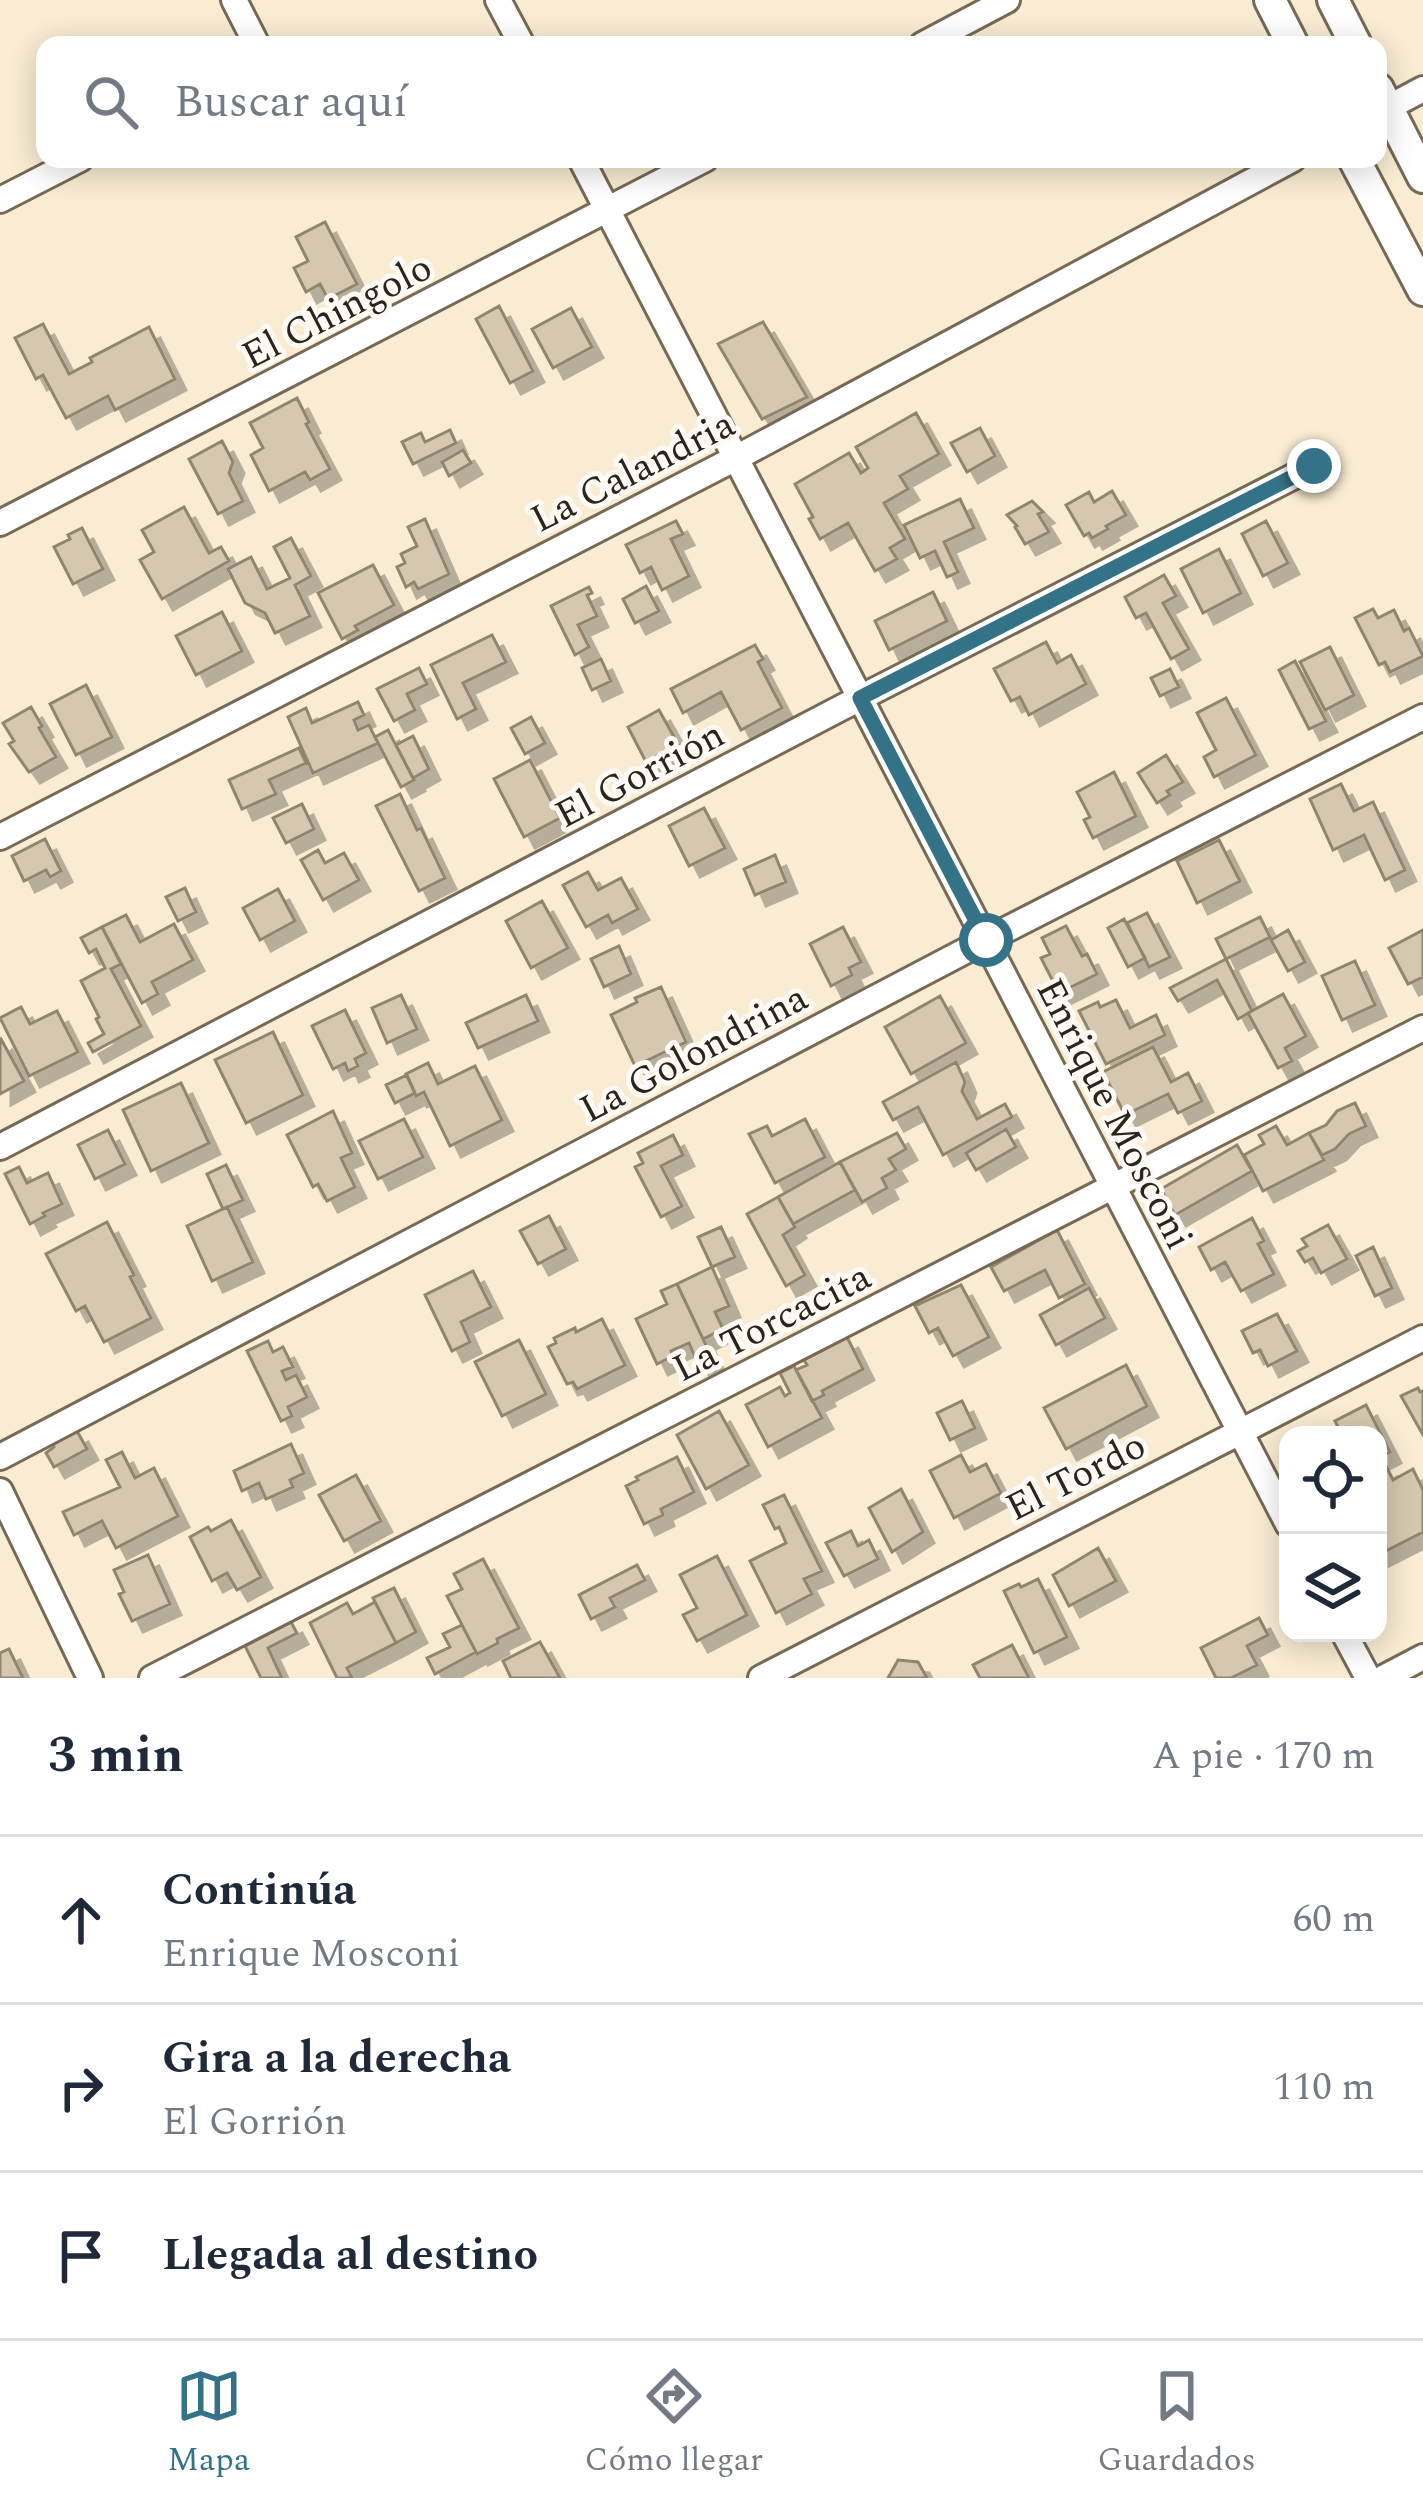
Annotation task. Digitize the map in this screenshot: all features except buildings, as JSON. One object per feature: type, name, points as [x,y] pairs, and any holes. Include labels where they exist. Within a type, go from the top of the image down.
[{"type":"street","points":[[233,0],[252,36]]},
{"type":"street","points":[[498,0],[517,36]]},
{"type":"street","points":[[939,36],[1007,0]]},
{"type":"street","points":[[1270,0],[1288,36]]},
{"type":"street","points":[[1333,0],[1351,36]]},
{"type":"street","points":[[1387,101],[1423,89]]},
{"type":"street","points":[[1387,114],[1423,177]]},
{"type":"street","points":[[0,200],[62,168]]},
{"type":"street","name":"Enrique Mosconi","points":[[586,168],[1279,1506]]},
{"type":"street","name":"El Chingolo","points":[[0,523],[688,168]]},
{"type":"street","name":"La Calandria","points":[[0,837],[736,458],[1276,168]]},
{"type":"street","points":[[1359,168],[1423,290]]},
{"type":"street","name":"El Gorrión","points":[[0,1147],[1314,466]]},
{"type":"street","name":"La Golondrina","points":[[0,1457],[986,940],[1423,717]]},
{"type":"street","name":"La Torcacita","points":[[152,1678],[1423,1028]]},
{"type":"street","name":"El Tordo","points":[[761,1678],[1423,1337]]},
{"type":"street","points":[[0,1491],[90,1678]]},
{"type":"street","points":[[1349,1642],[1368,1678]]},
{"type":"street","points":[[1383,1678],[1423,1658]]},
{"type":"route","points":[[986,940],[860,698],[1314,466]]}]
